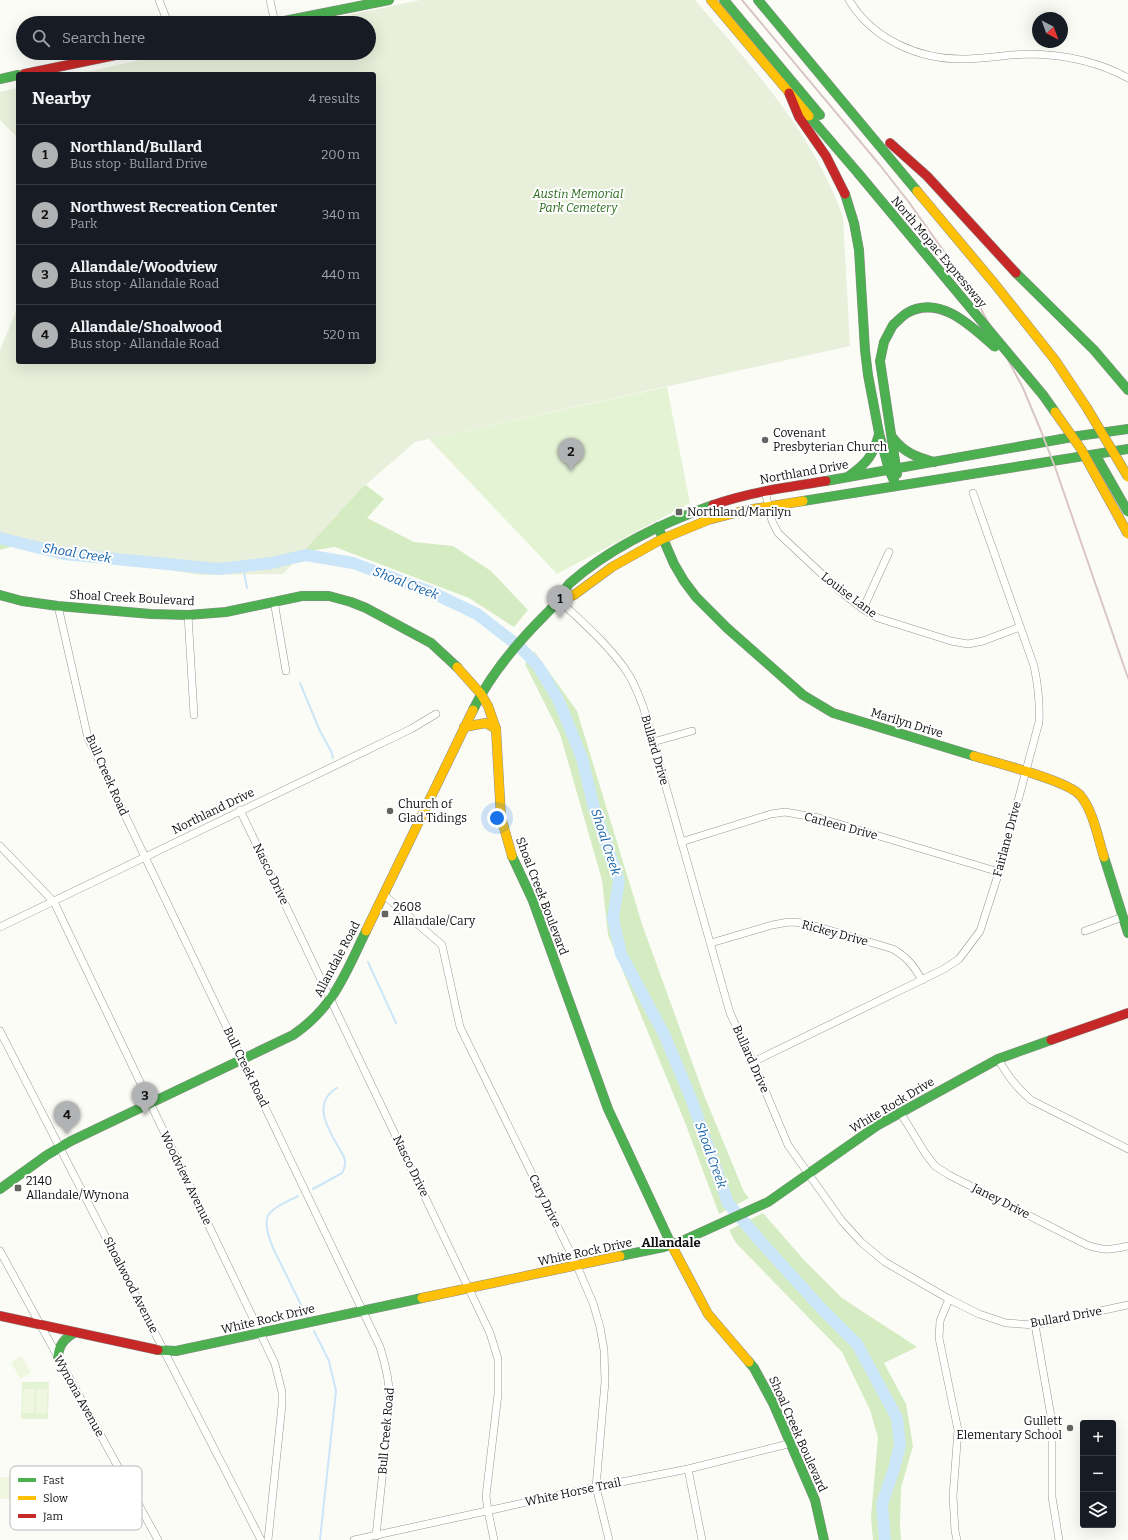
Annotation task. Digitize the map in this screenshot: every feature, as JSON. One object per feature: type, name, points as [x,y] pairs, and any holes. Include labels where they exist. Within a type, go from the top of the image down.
[{"type":"main road","points":[[307,16],[377,1],[389,0]]},
{"type":"main road","name":"North Mopac Expressway","points":[[711,0],[789,93],[861,170],[1059,416],[1081,449],[1128,534]]},
{"type":"main road","points":[[724,0],[861,170],[1015,347]]},
{"type":"main road","points":[[758,0],[994,283],[1091,406],[1128,459]]},
{"type":"main road","points":[[34,72],[92,60]]},
{"type":"main road","points":[[0,79],[16,75]]},
{"type":"main road","points":[[789,93],[799,117],[826,156],[845,194],[854,223],[859,250],[865,350],[879,433],[893,470],[896,485]]},
{"type":"main road","points":[[1012,291],[888,140],[927,176],[1015,272],[1094,350],[1128,390]]},
{"type":"main road","points":[[1021,302],[1063,357],[1091,406],[1128,477]]},
{"type":"main road","points":[[893,470],[892,438],[880,361],[883,343],[893,325],[899,318],[920,308],[931,307],[945,309],[956,314],[965,321],[1024,372]]},
{"type":"main road","points":[[1078,428],[1108,476],[1128,512]]},
{"type":"main road","name":"Northland Drive","points":[[481,694],[503,662],[527,633],[559,600],[569,584],[611,552],[658,527],[708,506],[765,491],[848,476],[893,470],[1078,436],[1128,429]]},
{"type":"main road","points":[[848,476],[870,460],[876,446],[879,433]]},
{"type":"main road","points":[[892,438],[903,452],[934,462]]},
{"type":"main road","name":"Northland Drive","points":[[559,600],[574,595],[612,567],[662,539],[708,520],[768,506],[1128,449]]},
{"type":"main road","name":"Marilyn Drive","points":[[658,527],[662,539],[679,572],[695,596],[714,616],[797,691],[815,704],[833,713],[1026,771],[1066,786],[1079,794],[1088,807],[1128,933]]},
{"type":"main road","name":"Shoal Creek Boulevard","points":[[0,595],[22,601],[58,606],[151,614],[188,615],[226,612],[302,596],[328,596],[351,602],[366,608],[431,643],[452,660],[481,694],[488,706],[496,729],[501,817],[510,851],[533,901],[608,1109],[688,1279],[708,1314],[740,1350],[765,1386],[792,1443],[815,1500],[824,1540]]},
{"type":"main road","name":"Allandale Road","points":[[0,1189],[60,1147],[242,1058],[293,1035],[320,1015],[332,999],[481,694]]},
{"type":"main road","points":[[464,728],[486,723],[496,729]]},
{"type":"main road","name":"White Rock Drive","points":[[0,1316],[74,1333],[166,1351],[199,1347],[363,1310],[671,1245],[726,1222],[768,1202],[878,1125],[998,1059],[1128,1013]]},
{"type":"main road","points":[[58,1357],[60,1344],[65,1337],[74,1333]]},
{"type":"street","points":[[159,0],[165,16]]},
{"type":"street","points":[[270,0],[273,16]]},
{"type":"street","points":[[849,0],[863,19],[893,43],[923,54],[945,59],[1030,54],[1068,58],[1118,72],[1128,78]]},
{"type":"street","name":"Louise Lane","points":[[765,491],[772,521],[783,539],[840,591],[863,609],[878,618],[951,641],[968,644],[983,641],[1020,626]]},
{"type":"street","name":"Fairlane Drive","points":[[753,1062],[944,969],[959,960],[980,931],[999,872],[1039,722],[1040,704],[1039,686],[1034,666],[973,493]]},
{"type":"street","points":[[863,609],[889,552]]},
{"type":"street","name":"Bullard Drive","points":[[559,600],[616,657],[628,673],[642,706],[653,742],[730,1013],[753,1062],[788,1145],[808,1175],[842,1220],[861,1242],[885,1262],[949,1299],[979,1314],[1006,1323],[1035,1325],[1128,1305]]},
{"type":"street","points":[[274,601],[286,671]]},
{"type":"street","name":"Bull Creek Road","points":[[58,606],[88,738],[363,1310],[380,1347],[387,1367],[390,1385],[390,1403],[376,1536]]},
{"type":"street","points":[[188,615],[194,715]]},
{"type":"street","name":"Northland Drive","points":[[0,927],[145,858],[240,810],[411,729],[436,714]]},
{"type":"street","points":[[653,742],[692,731]]},
{"type":"street","name":"Nasco Drive","points":[[240,810],[332,999],[490,1333],[498,1359],[498,1394],[486,1496],[494,1540]]},
{"type":"street","name":"Carleen Drive","points":[[682,842],[771,814],[785,812],[819,818],[999,872]]},
{"type":"street","name":"Woodview Avenue","points":[[0,846],[54,902],[275,1364],[282,1398],[268,1540]]},
{"type":"street","name":"Cary Drive","points":[[384,895],[442,945],[460,1027],[577,1266],[592,1302],[600,1327],[604,1350],[605,1382],[596,1487],[609,1540]]},
{"type":"street","points":[[1085,930],[1122,917]]},
{"type":"street","name":"Rickey Drive","points":[[711,943],[772,925],[789,922],[805,923],[893,949],[905,956],[922,980]]},
{"type":"street","name":"Shoalwood Avenue","points":[[0,1031],[166,1351],[261,1540]]},
{"type":"street","points":[[998,1059],[1019,1090],[1031,1100],[1128,1149]]},
{"type":"street","name":"Janey Drive","points":[[900,1112],[925,1153],[935,1166],[949,1175],[1086,1245],[1099,1249],[1113,1249],[1128,1246]]},
{"type":"street","name":"Wynona Avenue","points":[[0,1251],[118,1466]]},
{"type":"street","points":[[949,1299],[940,1322],[939,1338],[958,1430],[953,1496],[957,1540]]},
{"type":"street","points":[[1035,1325],[1052,1422],[1052,1497],[1059,1540]]},
{"type":"street","name":"White Horse Trail","points":[[354,1540],[596,1487],[688,1469],[792,1443]]},
{"type":"street","points":[[688,1469],[702,1540]]},
{"type":"street","name":"Wynona Avenue","points":[[142,1511],[158,1540]]},
{"type":"green space","name":"Austin Memorial Park Cemetery","points":[[420,0],[695,0],[738,50],[779,102],[816,157],[831,187],[843,217],[850,346],[415,442],[361,489],[283,574],[201,575],[64,554],[0,538],[0,350],[16,312],[16,364],[376,364],[376,72],[87,72],[139,60],[376,60],[376,16],[344,16]]},
{"type":"green space","points":[[16,88],[16,136],[0,120],[0,92]]},
{"type":"green space","points":[[0,357],[28,382],[256,399],[384,499],[367,518],[414,542],[453,546],[491,571],[528,610],[514,627],[469,598],[335,547],[243,562],[32,541],[0,550]]},
{"type":"green space","points":[[667,387],[690,503],[557,574],[429,439]]},
{"type":"green space","points":[[534,651],[577,711],[642,924],[704,1095],[744,1192],[749,1198],[719,1214],[686,1125],[608,935],[602,880],[560,734],[525,664]]},
{"type":"green space","points":[[763,1213],[804,1260],[842,1298],[917,1347],[884,1363],[906,1404],[913,1446],[901,1488],[901,1540],[873,1540],[871,1517],[878,1437],[870,1410],[842,1352],[736,1243],[729,1230]]},
{"type":"green space","points":[[22,1356],[31,1373],[20,1379],[11,1362]]},
{"type":"green space","points":[[22,1382],[49,1382],[48,1419],[21,1419]]},
{"type":"green space","points":[[23,1389],[34,1389],[34,1413],[22,1413]]},
{"type":"green space","points":[[36,1389],[47,1389],[47,1413],[36,1413]]},
{"type":"green space","points":[[0,1477],[10,1477],[10,1499],[0,1499]]},
{"type":"waterway","name":"Shoal Creek","points":[[0,538],[64,554],[218,569],[271,563],[306,555],[353,563],[431,592],[477,614],[521,648],[538,666],[558,699],[582,758],[594,808],[619,881],[613,918],[621,954],[664,1034],[692,1101],[728,1203],[821,1308],[857,1344],[897,1418],[900,1445],[894,1469],[882,1504],[885,1540]]},
{"type":"waterway","points":[[243,567],[247,588]]},
{"type":"waterway","points":[[300,683],[333,758]]},
{"type":"waterway","points":[[368,962],[396,1023]]},
{"type":"waterway","points":[[313,1189],[342,1173],[344,1167],[344,1157],[329,1130],[324,1112],[324,1103],[329,1095],[337,1088]]},
{"type":"waterway","points":[[298,1196],[273,1210],[269,1214],[266,1227],[273,1248],[307,1317]]},
{"type":"waterway","points":[[314,1331],[329,1361],[336,1391],[320,1540]]},
{"type":"railway","points":[[742,0],[879,164],[908,201],[955,267],[981,309],[1023,388],[1041,431],[1055,467],[1128,678]]},
{"type":"traffic: fast","points":[[309,16],[389,0]]},
{"type":"traffic: fast","points":[[724,0],[820,115]]},
{"type":"traffic: fast","points":[[758,0],[917,191]]},
{"type":"traffic: fast","points":[[0,79],[16,75]]},
{"type":"traffic: fast","points":[[809,116],[858,173]]},
{"type":"traffic: fast","points":[[858,173],[1043,395],[1055,412]]},
{"type":"traffic: fast","points":[[845,194],[854,223],[859,250],[868,375],[879,433],[889,470],[896,485]]},
{"type":"traffic: fast","points":[[1016,273],[1094,350],[1128,390]]},
{"type":"traffic: fast","points":[[893,325],[907,313],[919,308],[931,307],[955,315],[966,322],[995,347]]},
{"type":"traffic: fast","points":[[893,325],[884,342],[880,361],[897,474]]},
{"type":"traffic: fast","points":[[826,481],[1078,436],[1128,429]]},
{"type":"traffic: fast","points":[[849,476],[865,463],[872,454],[879,434]]},
{"type":"traffic: fast","points":[[893,438],[906,451],[934,462]]},
{"type":"traffic: fast","points":[[803,501],[1128,449]]},
{"type":"traffic: fast","points":[[1096,456],[1128,512]]},
{"type":"traffic: fast","points":[[473,710],[487,684],[504,660],[556,603],[570,583],[602,558],[638,537],[656,528],[713,505]]},
{"type":"traffic: fast","points":[[658,527],[674,564],[696,597],[727,628],[803,695],[833,713],[974,756]]},
{"type":"traffic: fast","points":[[0,595],[22,601],[58,606],[151,614],[188,615],[226,612],[302,596],[329,596],[366,608],[431,643],[457,667]]},
{"type":"traffic: fast","points":[[512,856],[533,901],[608,1109],[671,1244]]},
{"type":"traffic: fast","points":[[1104,857],[1128,933]]},
{"type":"traffic: fast","points":[[0,1189],[47,1155],[71,1141],[293,1035],[319,1013],[329,1001],[337,989],[366,931]]},
{"type":"traffic: fast","points":[[620,1256],[664,1247],[682,1241],[768,1202],[878,1125],[998,1059],[1051,1040]]},
{"type":"traffic: fast","points":[[158,1350],[176,1351],[422,1298]]},
{"type":"traffic: fast","points":[[58,1357],[63,1343],[74,1333]]},
{"type":"traffic: fast","points":[[749,1362],[754,1368],[773,1403],[815,1500],[824,1540]]},
{"type":"traffic: slow","points":[[711,0],[809,116]]},
{"type":"traffic: slow","points":[[917,191],[994,283],[1055,360],[1087,408]]},
{"type":"traffic: slow","points":[[1087,408],[1128,477]]},
{"type":"traffic: slow","points":[[1055,412],[1081,449],[1128,534]]},
{"type":"traffic: slow","points":[[559,600],[574,595],[612,567],[662,539],[708,520],[747,510],[803,501]]},
{"type":"traffic: slow","points":[[457,667],[481,694],[488,706],[496,729],[501,817],[512,856]]},
{"type":"traffic: slow","points":[[366,931],[473,710]]},
{"type":"traffic: slow","points":[[464,727],[486,723],[496,729]]},
{"type":"traffic: slow","points":[[974,756],[1046,778],[1072,789],[1080,795],[1085,801],[1092,816],[1104,857]]},
{"type":"traffic: slow","points":[[671,1244],[708,1314],[749,1362]]},
{"type":"traffic: slow","points":[[422,1298],[620,1256]]},
{"type":"traffic: jam","points":[[34,72],[92,60]]},
{"type":"traffic: jam","points":[[789,93],[799,117],[826,156],[845,194]]},
{"type":"traffic: jam","points":[[890,143],[927,176],[1016,273]]},
{"type":"traffic: jam","points":[[713,505],[755,493],[826,481]]},
{"type":"traffic: jam","points":[[1051,1040],[1128,1013]]},
{"type":"traffic: jam","points":[[0,1316],[158,1350]]},
{"type":"place","name":"Covenant Presbyterian Church","points":[[765,440]]},
{"type":"place","name":"Northwest Recreation Center","points":[[571,471]]},
{"type":"place","name":"Northland/Marilyn","points":[[679,512]]},
{"type":"place","name":"Northland/Bullard","points":[[560,618]]},
{"type":"place","name":"Church of Glad Tidings","points":[[390,811]]},
{"type":"place","name":"2608 Allandale/Cary","points":[[385,914]]},
{"type":"place","name":"Allandale/Woodview","points":[[145,1115]]},
{"type":"place","name":"Allandale/Shoalwood","points":[[67,1134]]},
{"type":"place","name":"2140 Allandale/Wynona","points":[[18,1188]]},
{"type":"place","name":"Gullett Elementary School","points":[[1070,1428]]},
{"type":"district","name":"Allandale","points":[[671,1242]]}]
